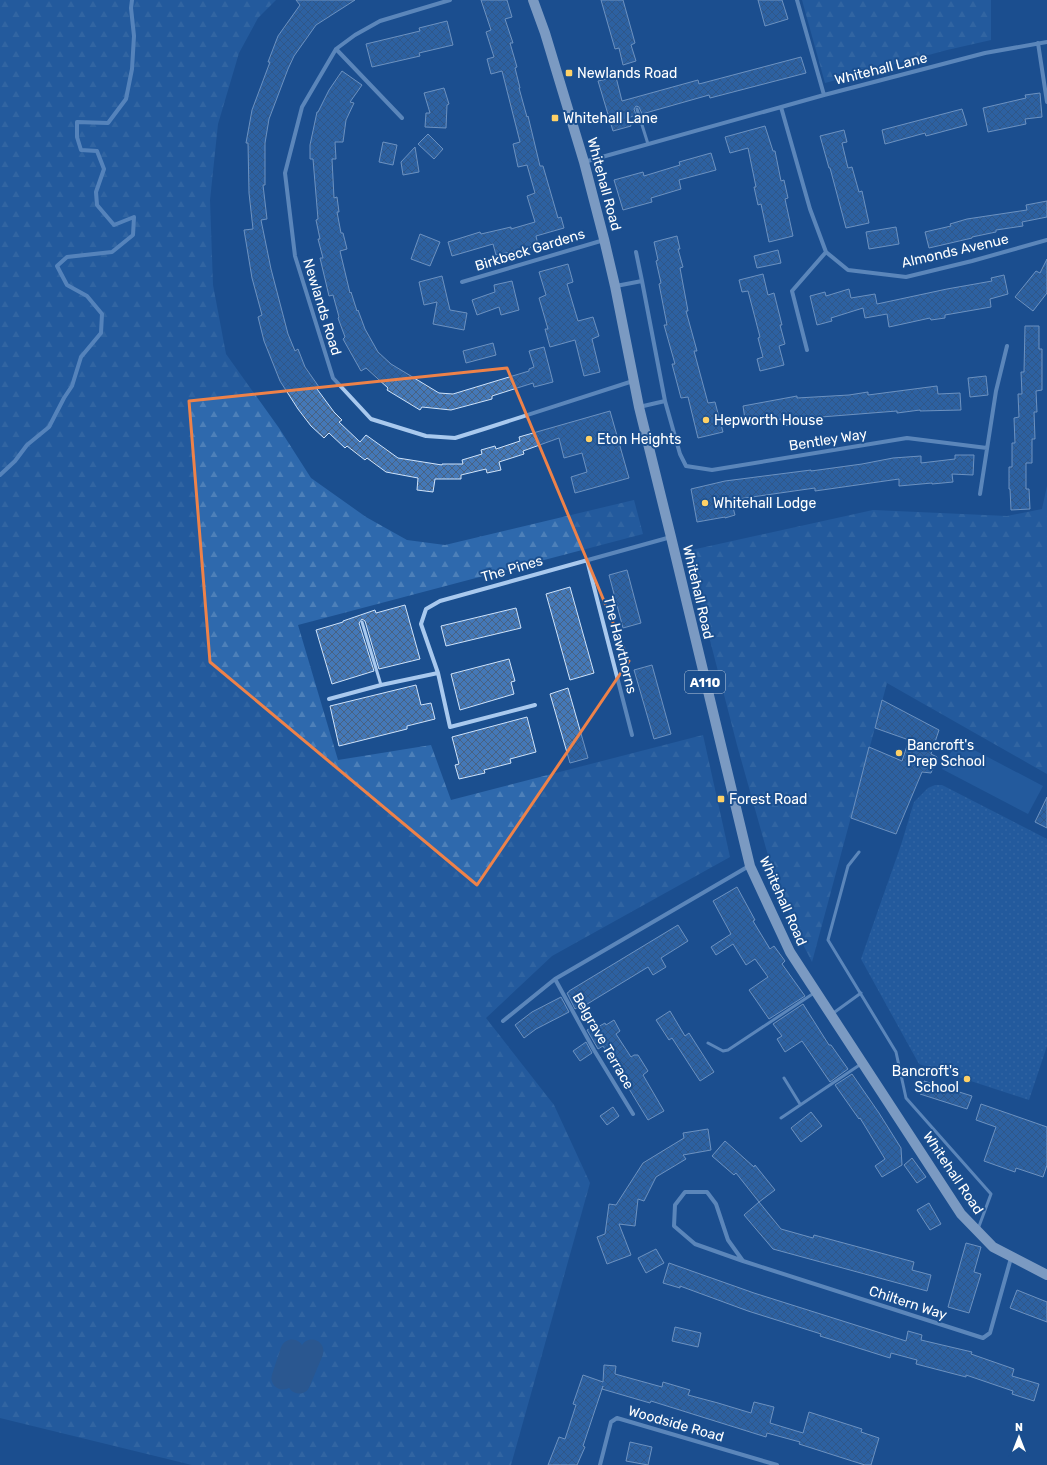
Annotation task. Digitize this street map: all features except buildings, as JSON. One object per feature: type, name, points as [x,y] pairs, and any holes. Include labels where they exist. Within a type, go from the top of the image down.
[{"type":"main road","name":"Whitehall Road","points":[[533,0],[545,33],[584,162],[604,240],[615,286],[639,407],[750,866],[790,952],[962,1214],[977,1232],[993,1247],[1047,1275]]},
{"type":"street","name":"Newlands Road","points":[[450,0],[380,21],[355,35],[336,49],[302,107],[285,173],[295,256],[332,378],[371,419],[426,436],[455,438],[634,381]]},
{"type":"street","points":[[796,0],[824,95]]},
{"type":"street","name":"Whitehall Lane","points":[[584,162],[824,95],[985,53],[1047,42]]},
{"type":"street","points":[[1038,43],[1047,102]]},
{"type":"street","points":[[336,49],[402,118]]},
{"type":"street","points":[[781,107],[810,210],[826,252],[792,291],[807,350]]},
{"type":"street","name":"Birkbeck Gardens","points":[[462,282],[604,240]]},
{"type":"street","name":"Almonds Avenue","points":[[826,252],[848,270],[906,276],[972,262],[1047,240]]},
{"type":"street","points":[[636,252],[665,400],[639,407]]},
{"type":"street","points":[[615,286],[642,281]]},
{"type":"street","points":[[980,494],[996,391],[1007,346]]},
{"type":"street","name":"Bentley Way","points":[[665,400],[680,454],[686,466],[712,470],[907,438],[987,448]]},
{"type":"street","name":"The Pines","points":[[535,705],[450,727],[438,673],[421,624],[426,609],[440,601],[671,537]]},
{"type":"street","name":"The Hawthorns","points":[[587,560],[632,735]]},
{"type":"street","points":[[329,699],[381,685],[438,673]]},
{"type":"street","points":[[503,1021],[555,979],[750,866]]},
{"type":"street","name":"Belgrave Terrace","points":[[555,979],[594,1050],[633,1114]]},
{"type":"street","name":"Chiltern Way","points":[[743,1261],[728,1240],[716,1204],[707,1192],[685,1192],[675,1205],[674,1226],[696,1244],[743,1261],[983,1338],[990,1333],[1011,1257]]},
{"type":"street","name":"Woodside Road","points":[[600,1465],[611,1422],[618,1418],[777,1465]]},
{"type":"lane","points":[[637,109],[648,144]]},
{"type":"lane","points":[[362,622],[381,685]]},
{"type":"lane","points":[[859,852],[848,866],[828,940],[896,1052],[906,1098],[991,1194],[977,1232]]},
{"type":"lane","points":[[708,1043],[723,1051],[728,1050],[816,992]]},
{"type":"lane","points":[[831,1015],[861,993]]},
{"type":"lane","points":[[781,1118],[863,1063]]},
{"type":"lane","points":[[784,1078],[800,1104]]},
{"type":"highlighted area","points":[[507,368],[629,661],[477,885],[210,662],[189,401]]},
{"type":"green space","points":[[0,0],[276,0],[258,18],[239,53],[218,124],[210,200],[213,285],[226,354],[279,428],[311,478],[366,517],[407,540],[445,545],[634,500],[643,534],[298,625],[338,760],[431,745],[451,800],[703,735],[730,857],[552,956],[486,1018],[554,1105],[590,1183],[511,1465],[192,1465],[0,1418]]},
{"type":"green space","points":[[802,0],[991,0],[991,40],[947,50],[825,83]]},
{"type":"green space","points":[[1047,486],[1047,774],[887,683],[812,962],[793,925],[771,866],[737,745],[687,551],[873,510],[1007,516],[1042,509]]},
{"type":"green space","points":[[957,741],[1043,786],[1028,814],[942,769]]},
{"type":"green space","points":[[935,785],[942,785],[1047,839],[1047,1046],[1029,1100],[919,1064],[861,959],[901,845],[914,802],[928,788]]},
{"type":"waterway","points":[[0,475],[15,461],[27,445],[49,427],[72,386],[81,357],[101,333],[102,314],[87,296],[67,285],[57,266],[67,257],[112,252],[133,235],[134,217],[114,225],[97,205],[96,192],[104,169],[97,151],[81,150],[77,137],[77,122],[108,123],[126,99],[132,69],[134,36],[131,8],[132,0]]},
{"type":"waterway","points":[[283,1378],[292,1351]]},
{"type":"waterway","points":[[299,1382],[312,1351]]},
{"type":"place","name":"Newlands Road","points":[[569,73]]},
{"type":"place","name":"Whitehall Lane","points":[[555,118]]},
{"type":"place","name":"Hepworth House","points":[[706,420]]},
{"type":"place","name":"Eton Heights","points":[[589,439]]},
{"type":"place","name":"Whitehall Lodge","points":[[705,503]]},
{"type":"place","name":"Bancroft's Prep School","points":[[899,753]]},
{"type":"place","name":"Forest Road","points":[[721,799]]},
{"type":"place","name":"Bancroft's School","points":[[967,1079]]}]
